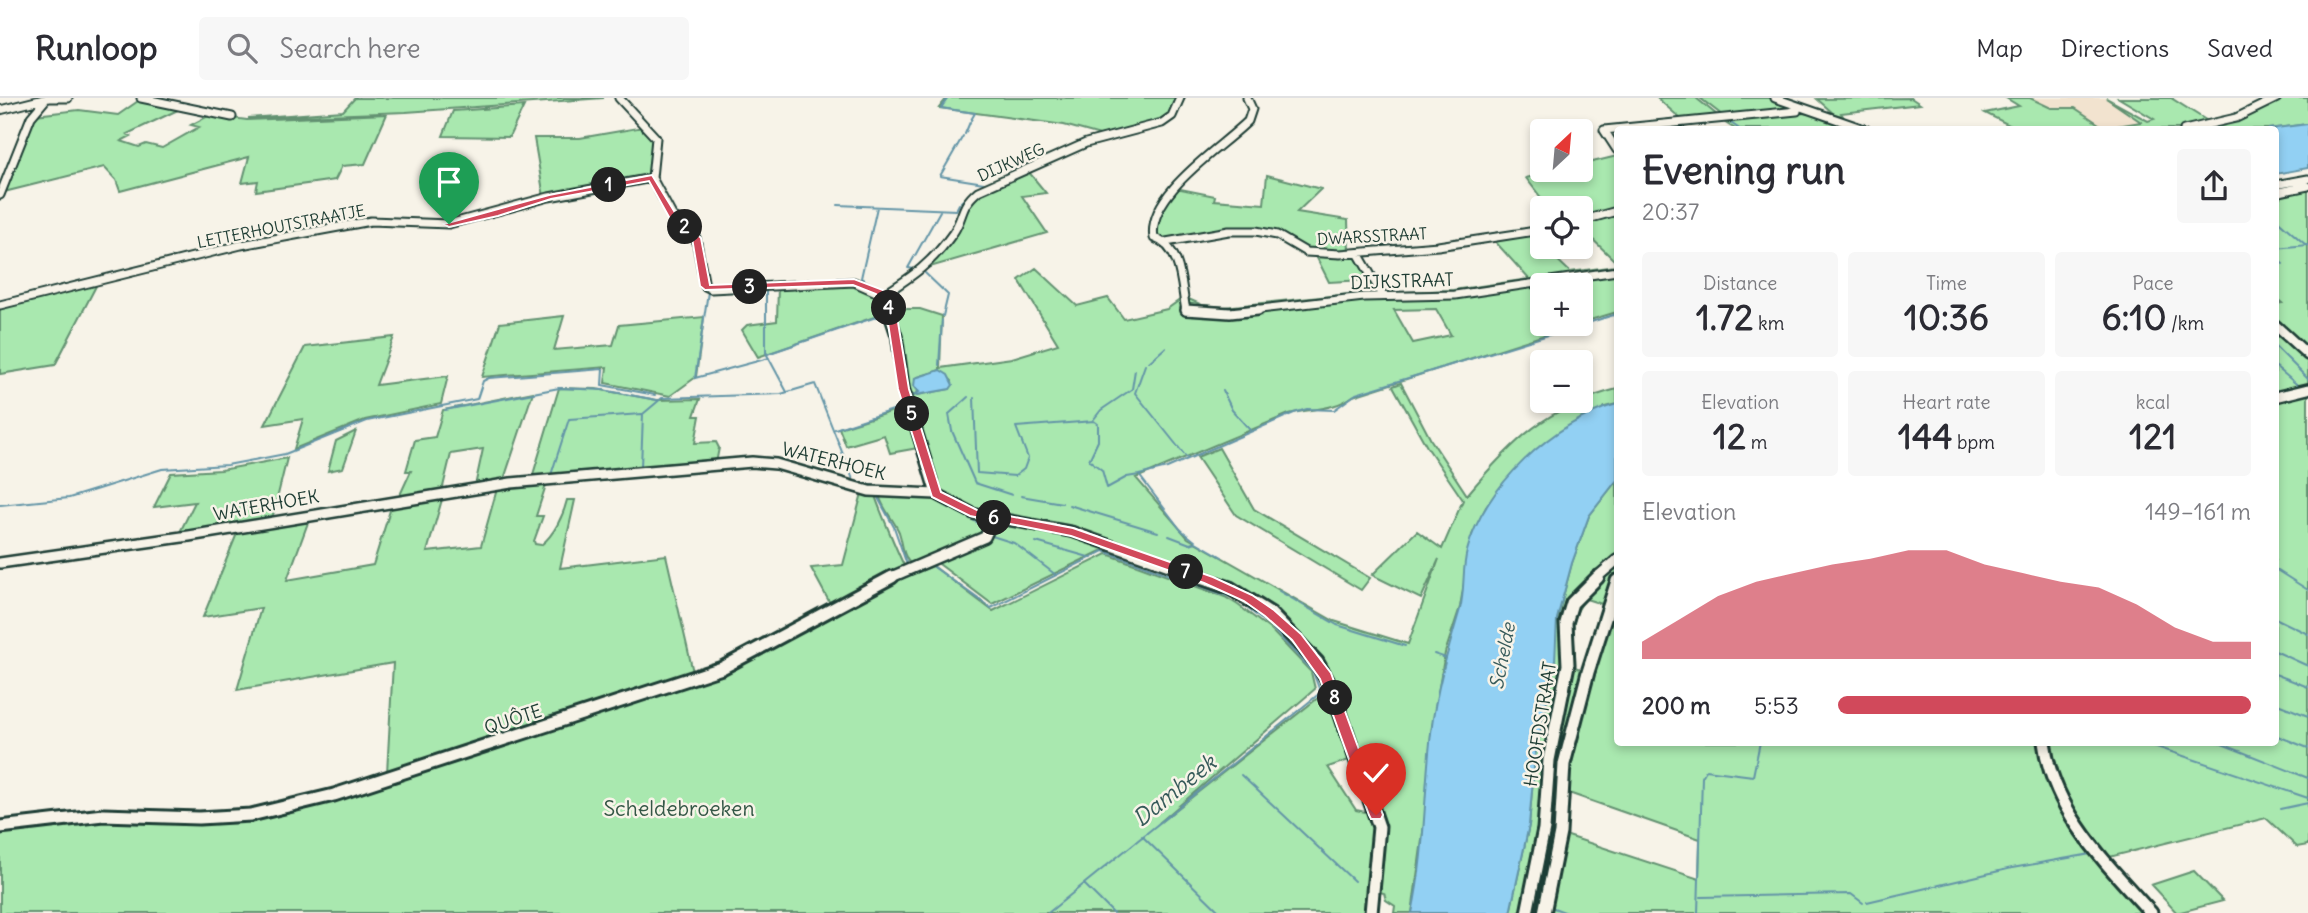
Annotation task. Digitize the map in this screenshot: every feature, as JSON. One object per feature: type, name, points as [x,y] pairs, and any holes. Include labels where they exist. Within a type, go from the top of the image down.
[{"type":"street","points":[[0,110],[48,98],[68,98]]},
{"type":"street","points":[[0,195],[31,117],[48,98]]},
{"type":"street","points":[[141,98],[232,117]]},
{"type":"street","points":[[619,98],[656,138],[652,178],[672,215],[696,238],[705,286],[854,282],[883,295],[897,337],[904,389],[936,494]]},
{"type":"street","name":"DIJKWEG","points":[[883,295],[927,267],[955,230],[965,202],[978,191],[1086,143],[1162,123],[1172,116],[1180,98]]},
{"type":"street","points":[[1166,242],[1157,240],[1152,234],[1163,205],[1188,171],[1248,121],[1252,108],[1247,98]]},
{"type":"street","points":[[1775,98],[1797,111]]},
{"type":"street","points":[[2200,126],[2235,118],[2277,98]]},
{"type":"street","points":[[1645,126],[1797,111],[1837,116],[1858,126]]},
{"type":"street","points":[[1614,129],[1604,130],[1614,145]]},
{"type":"street","name":"LETTERHOUTSTRAATJE","points":[[0,305],[241,245],[371,221],[449,224],[495,214],[549,197],[652,178]]},
{"type":"street","points":[[2279,184],[2308,179]]},
{"type":"street","points":[[2279,192],[2308,186]]},
{"type":"street","points":[[1593,217],[1614,212]]},
{"type":"street","name":"DWARSSTRAAT","points":[[1166,242],[1228,230],[1247,230],[1272,233],[1306,252],[1357,253],[1438,246],[1530,232]]},
{"type":"street","name":"DIJKSTRAAT","points":[[1166,242],[1173,250],[1186,311],[1230,313],[1382,296],[1455,295],[1614,271]]},
{"type":"street","points":[[1357,253],[1382,296]]},
{"type":"street","points":[[2279,329],[2308,355]]},
{"type":"street","points":[[2279,396],[2308,389]]},
{"type":"street","name":"WATERHOEK","points":[[0,563],[189,536],[511,483],[752,463],[776,464],[869,491],[936,494],[974,514],[1073,532],[1209,580],[1248,598],[1296,637],[1317,662],[1332,690],[1376,815],[1378,848],[1371,913]]},
{"type":"street","name":"QUÔTE","points":[[0,827],[103,815],[199,818],[251,815],[334,796],[722,668],[897,574],[979,540],[990,531],[994,518]]},
{"type":"street","name":"HOOFDSTRAAT","points":[[1527,913],[1544,829],[1549,760],[1568,665],[1566,623],[1572,603],[1614,563]]},
{"type":"street","name":"HOOFDSTRAAT","points":[[1544,913],[1560,834],[1564,764],[1569,740],[1614,591]]},
{"type":"street","points":[[2045,746],[2044,753],[2052,778],[2067,808],[2084,833],[2151,913]]},
{"type":"shaded area","points":[[2030,98],[2106,98],[2141,123],[2102,126],[2075,108],[2046,107]]},
{"type":"green space","points":[[355,98],[604,98],[406,112],[248,118],[343,111]]},
{"type":"green space","points":[[947,98],[1177,98],[1169,116],[1151,124],[1100,135],[1064,125],[939,108]]},
{"type":"green space","points":[[1657,98],[1696,98],[1717,115],[1681,119]]},
{"type":"green space","points":[[1700,98],[1772,98],[1790,109],[1722,115]]},
{"type":"green space","points":[[1911,98],[1920,104],[1841,113],[1843,116],[1834,114],[1817,99]]},
{"type":"green space","points":[[2006,98],[2030,98],[2051,108],[2075,108],[2102,126],[2011,126],[1985,113],[2019,106]]},
{"type":"green space","points":[[2106,98],[2148,121],[2154,119],[2119,98],[2171,98],[2209,122],[2232,117],[2271,98],[2308,98],[2308,124],[2279,128],[2117,126],[2141,122]]},
{"type":"green space","points":[[141,99],[182,108],[127,134],[131,136],[121,141],[139,147],[146,144],[162,148],[199,127],[191,125],[210,115],[247,120],[387,114],[365,164],[342,166],[335,180],[256,191],[258,181],[242,183],[249,157],[120,191],[116,180],[104,167],[4,192],[35,115],[79,110],[118,115]]},
{"type":"green space","points":[[524,106],[509,137],[443,136],[453,111]]},
{"type":"green space","points":[[1802,113],[1832,117],[1854,126],[1730,126],[1719,119]]},
{"type":"green space","points":[[643,127],[652,140],[648,176],[544,197],[534,138],[580,138]]},
{"type":"green space","points":[[1614,157],[1614,209],[1593,214],[1593,196],[1540,196],[1526,178],[1530,177],[1530,182],[1593,182],[1593,162]]},
{"type":"green space","points":[[1028,171],[1046,193],[1022,196],[1047,233],[930,267],[955,234],[965,207],[982,191]]},
{"type":"green space","points":[[1267,175],[1321,189],[1297,212],[1348,220],[1349,252],[1313,252],[1259,230],[1159,240],[1154,232],[1166,202],[1176,188],[1215,196],[1214,200],[1264,204]]},
{"type":"green space","points":[[2308,186],[2308,845],[2297,847],[2266,818],[2105,858],[2151,913],[1510,913],[1529,825],[1535,756],[1550,689],[1557,619],[1572,563],[1589,516],[1614,484],[1614,746],[2279,746],[2279,303],[2282,303],[2279,300],[2279,192]],"holes":[[[1586,599],[1608,606],[1588,672],[1575,667],[1573,632],[1580,607]],[[1563,791],[1700,839],[1699,879],[1562,834]]]},
{"type":"green space","points":[[1610,213],[1614,216],[1614,260],[1593,240],[1593,218]]},
{"type":"green space","name":"Scheldebroeken","points":[[1528,232],[1530,259],[1556,259],[1570,272],[1614,266],[1614,313],[1593,319],[1593,273],[1530,273],[1530,336],[1541,336],[1353,396],[1338,404],[1289,414],[1136,478],[1188,538],[1334,621],[1408,644],[1439,559],[1421,599],[1372,575],[1417,531],[1442,549],[1463,500],[1427,447],[1393,386],[1401,383],[1431,440],[1467,495],[1500,458],[1533,428],[1556,413],[1593,413],[1593,396],[1614,390],[1614,405],[1605,407],[1524,463],[1486,507],[1472,535],[1460,607],[1445,653],[1431,733],[1425,818],[1412,913],[1394,913],[1395,906],[1386,900],[1384,893],[1375,891],[1371,913],[0,913],[0,830],[106,819],[198,823],[259,819],[703,679],[910,570],[916,573],[933,566],[993,611],[1107,554],[1225,597],[1271,630],[1311,672],[1315,689],[1159,823],[1328,690],[1326,677],[1269,609],[1082,533],[972,510],[942,494],[908,403],[893,309],[920,309],[942,316],[940,368],[1012,358],[1058,344],[1019,280],[1036,268],[1077,306],[1108,298],[1124,319],[1167,309],[1184,297],[1202,305],[1224,307],[1369,292],[1365,280],[1329,282],[1315,254],[1358,253],[1381,293],[1453,290],[1529,279],[1491,237]],"holes":[[[1436,309],[1451,335],[1413,343],[1394,310]],[[940,370],[952,381],[950,389],[912,396],[919,391],[915,378]],[[1355,758],[1375,814],[1356,810],[1328,767]]]},
{"type":"green space","points":[[97,284],[55,365],[0,374],[0,306]]},
{"type":"green space","points":[[852,284],[877,294],[886,313],[758,357],[742,330],[747,325],[777,321],[778,287]]},
{"type":"green space","points":[[564,316],[554,350],[613,345],[619,325],[704,317],[696,377],[670,396],[605,383],[607,367],[482,377],[500,323]]},
{"type":"green space","points":[[394,337],[376,385],[448,376],[441,404],[365,420],[294,449],[303,419],[265,425],[305,347]]},
{"type":"green space","points":[[559,388],[596,389],[657,400],[700,399],[694,416],[700,416],[695,443],[716,442],[719,448],[716,463],[532,478]]},
{"type":"green space","points":[[533,392],[503,482],[475,486],[483,449],[451,454],[442,491],[399,497],[411,471],[406,471],[415,440],[435,437],[443,410]]},
{"type":"green space","points":[[903,408],[918,448],[890,453],[884,435],[846,446],[839,428]]},
{"type":"green space","points":[[356,431],[343,468],[328,471],[336,441]]},
{"type":"green space","points":[[1219,448],[1254,509],[1370,578],[1361,590],[1236,515],[1197,457]]},
{"type":"green space","points":[[287,458],[273,515],[265,520],[179,534],[195,502],[154,507],[171,473],[221,470]]},
{"type":"green space","points":[[547,482],[536,516],[543,516],[535,544],[541,545],[554,531],[567,500],[575,500],[560,568],[666,555],[693,672],[387,773],[393,663],[237,690],[261,608],[203,617],[238,531],[310,517],[287,580],[373,565],[392,504],[443,496],[427,552],[481,546],[497,489]]},
{"type":"green space","points":[[862,493],[875,495],[905,567],[832,607],[811,568],[843,565]]},
{"type":"green space","points":[[879,495],[933,498],[984,519],[988,524],[986,532],[911,565],[904,553],[899,532]]},
{"type":"green space","points":[[999,523],[1044,529],[1105,549],[992,604],[935,561],[990,537]]},
{"type":"green space","points":[[2194,871],[2223,901],[2177,913],[2151,885]]},
{"type":"water","points":[[2308,124],[2308,168],[2279,173],[2279,128]]},
{"type":"water","points":[[940,370],[948,375],[953,385],[950,389],[911,396],[919,392],[914,386],[915,378]]},
{"type":"water","name":"Schelde","points":[[1614,405],[1614,484],[1589,516],[1572,563],[1557,619],[1555,662],[1535,756],[1529,825],[1510,913],[1412,913],[1424,823],[1433,717],[1462,602],[1467,551],[1475,527],[1488,503],[1505,481],[1524,460],[1569,425]]},
{"type":"waterway","points":[[948,98],[941,108],[975,113],[971,120]]},
{"type":"waterway","points":[[1728,121],[1735,126]]},
{"type":"waterway","points":[[965,134],[970,122]]},
{"type":"waterway","points":[[963,136],[940,176],[984,183]]},
{"type":"waterway","points":[[961,202],[974,190]]},
{"type":"waterway","points":[[838,205],[956,210],[959,204]]},
{"type":"waterway","points":[[877,207],[861,278],[882,290]]},
{"type":"waterway","points":[[914,269],[908,268],[940,211]]},
{"type":"waterway","points":[[2279,221],[2306,245]]},
{"type":"waterway","points":[[699,238],[706,270]]},
{"type":"waterway","points":[[2279,248],[2308,245]]},
{"type":"waterway","points":[[2279,261],[2283,264]]},
{"type":"waterway","points":[[925,273],[948,295],[943,316]]},
{"type":"waterway","points":[[766,288],[766,353],[769,358]]},
{"type":"waterway","points":[[708,292],[695,378],[769,358]]},
{"type":"waterway","points":[[767,354],[885,314]]},
{"type":"waterway","points":[[1139,475],[1167,468],[1294,413],[1307,409],[1334,410],[1356,394],[1614,315]]},
{"type":"waterway","points":[[939,365],[942,320]]},
{"type":"waterway","points":[[891,331],[895,353]]},
{"type":"waterway","points":[[1149,362],[1166,347]]},
{"type":"waterway","points":[[2279,350],[2308,379]]},
{"type":"waterway","points":[[769,358],[787,392]]},
{"type":"waterway","points":[[1145,365],[1135,393],[1187,458]]},
{"type":"waterway","points":[[0,505],[69,498],[162,469],[227,465],[285,454],[367,421],[477,399],[483,381],[489,378],[603,369],[602,385],[655,395]]},
{"type":"waterway","points":[[2279,369],[2301,388]]},
{"type":"waterway","points":[[1094,419],[1101,410],[1132,389],[1135,370]]},
{"type":"waterway","points":[[641,467],[643,414],[662,398],[781,394],[815,384],[854,482],[877,486]]},
{"type":"waterway","points":[[899,386],[900,393]]},
{"type":"waterway","points":[[445,410],[559,388],[603,390],[657,400]]},
{"type":"waterway","points":[[1223,391],[1232,410],[1250,430]]},
{"type":"waterway","points":[[968,397],[949,414],[952,431],[975,483],[1012,495]]},
{"type":"waterway","points":[[835,429],[902,407],[901,398]]},
{"type":"waterway","points":[[974,398],[977,473],[1015,476],[1024,469],[1028,458],[1016,427],[1094,421],[1098,424],[1098,441],[1089,460],[1102,470],[1107,488],[1127,477],[1139,475]]},
{"type":"waterway","points":[[551,475],[569,419],[642,414]]},
{"type":"waterway","points":[[1139,475],[1180,529],[1196,542]]},
{"type":"waterway","points":[[877,496],[894,527],[907,565],[918,561]]},
{"type":"waterway","points":[[1021,496],[1062,503]]},
{"type":"waterway","points":[[941,503],[986,527]]},
{"type":"waterway","points":[[1069,505],[1158,532]]},
{"type":"waterway","points":[[992,536],[1014,543],[1056,575]]},
{"type":"waterway","points":[[1169,536],[1190,544],[1196,542]]},
{"type":"waterway","points":[[1036,542],[1091,558]]},
{"type":"waterway","points":[[1196,542],[1222,557]]},
{"type":"waterway","points":[[1091,558],[1104,551],[1236,599],[1271,627],[1313,672],[1320,691]]},
{"type":"waterway","points":[[931,565],[991,608],[1091,558]]},
{"type":"waterway","points":[[914,571],[925,567]]},
{"type":"waterway","points":[[2279,572],[2308,590]]},
{"type":"waterway","points":[[1279,591],[1337,625],[1405,646]]},
{"type":"waterway","points":[[2279,620],[2308,634]]},
{"type":"waterway","points":[[2279,653],[2308,666]]},
{"type":"waterway","points":[[1434,654],[1446,658]]},
{"type":"waterway","points":[[2279,676],[2308,687]]},
{"type":"waterway","name":"Dambeek","points":[[1143,837],[1325,689]]},
{"type":"waterway","points":[[2279,705],[2308,716]]},
{"type":"waterway","points":[[2279,737],[2308,748]]},
{"type":"waterway","points":[[1698,913],[1702,777],[1706,770],[1753,776],[1759,746]]},
{"type":"waterway","points":[[2154,746],[2308,798]]},
{"type":"waterway","points":[[2227,746],[2308,778]]},
{"type":"waterway","points":[[1241,775],[1354,881]]},
{"type":"waterway","points":[[2280,809],[2308,803]]},
{"type":"waterway","name":"Dambeek","points":[[1048,913],[1143,837]]},
{"type":"waterway","points":[[1143,837],[1221,913]]},
{"type":"waterway","points":[[1867,902],[2012,868],[2091,854]]},
{"type":"waterway","points":[[1084,884],[1113,913]]},
{"type":"waterway","points":[[1701,897],[1851,894],[1863,903]]},
{"type":"waterway","points":[[1551,907],[1567,913]]},
{"type":"route","points":[[449,224],[495,214],[549,197],[652,178],[672,215],[696,238],[705,286],[708,288],[854,282],[868,285],[880,292],[891,310],[904,389],[936,494],[974,514],[1073,532],[1209,580],[1230,588],[1270,613],[1296,637],[1326,677],[1376,815]]}]
